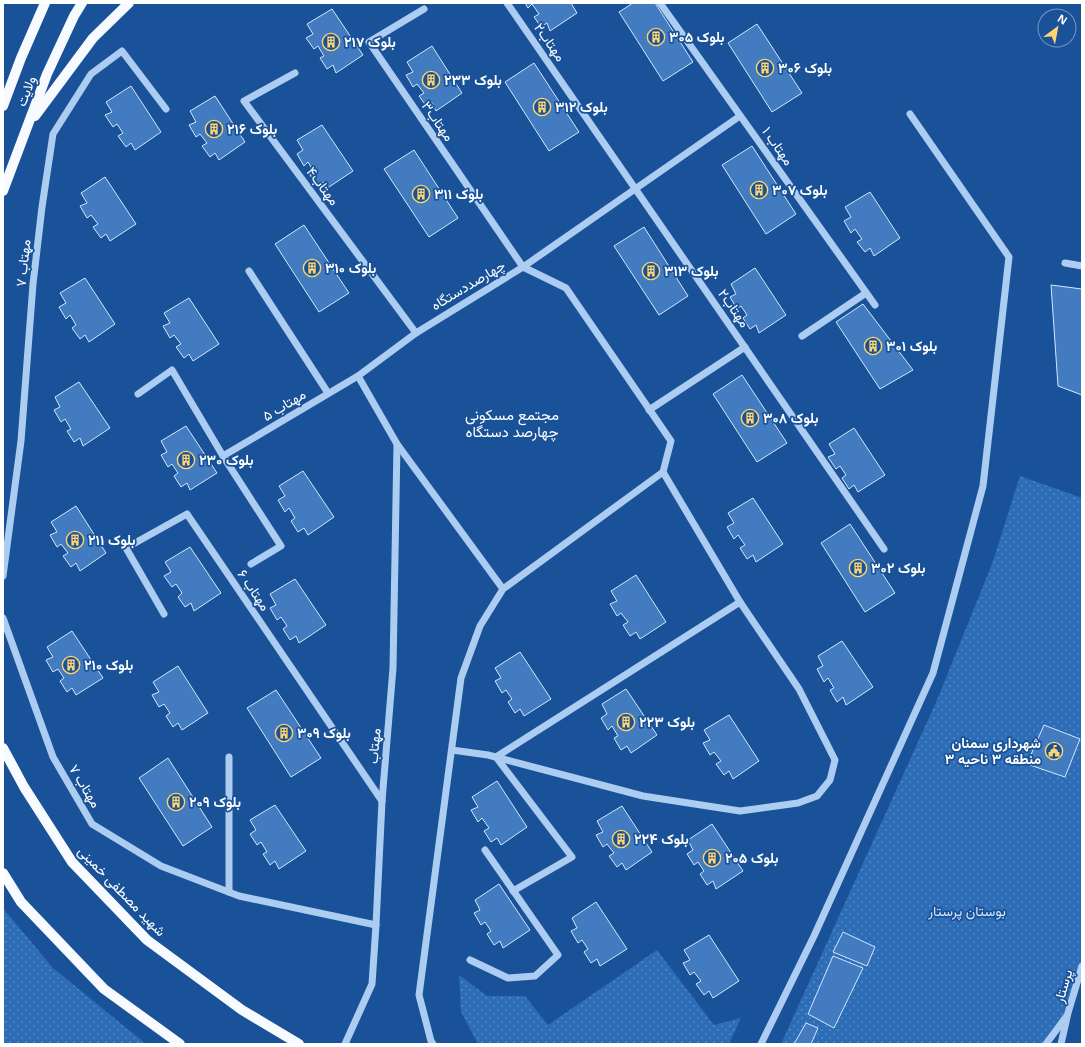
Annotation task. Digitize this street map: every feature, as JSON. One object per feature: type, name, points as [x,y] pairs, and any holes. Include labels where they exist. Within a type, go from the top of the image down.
[{"type":"main road","name":"ولایت","points":[[3,106],[46,3]]},
{"type":"main road","name":"ولایت","points":[[3,191],[47,74],[74,16],[82,3]]},
{"type":"main road","points":[[27,127],[93,38],[129,3]]},
{"type":"main road","name":"شهید مصطفی خمینی","points":[[3,748],[24,787],[72,862],[147,940],[242,1010],[299,1044]]},
{"type":"main road","points":[[3,874],[21,902],[104,989],[180,1044]]},
{"type":"street","name":"مهتاب۲","points":[[508,3],[884,549]]},
{"type":"street","name":"مهتاب ۱","points":[[660,3],[875,305]]},
{"type":"street","name":"مهتاب۳","points":[[424,9],[369,42],[523,267]]},
{"type":"street","name":"مهتاب ۷","points":[[3,576],[21,441],[33,284],[42,207],[54,134],[91,74],[122,51],[166,109]]},
{"type":"street","name":"مهتاب۴","points":[[295,73],[244,101],[416,332]]},
{"type":"street","points":[[761,1044],[814,936],[933,673],[983,486],[1009,257],[910,114]]},
{"type":"street","points":[[523,267],[740,116]]},
{"type":"street","points":[[1064,263],[1082,266]]},
{"type":"street","name":"چهارصددستگاه","points":[[358,376],[416,332],[523,267],[566,288],[650,410],[671,441],[663,472]]},
{"type":"street","points":[[249,271],[328,393]]},
{"type":"street","points":[[802,336],[866,293]]},
{"type":"street","points":[[650,410],[745,347]]},
{"type":"street","points":[[138,394],[172,370],[223,456],[281,546],[251,564]]},
{"type":"street","points":[[358,376],[397,444],[503,589]]},
{"type":"street","name":"مهتاب ۵","points":[[223,456],[358,376]]},
{"type":"street","name":"مهتاب","points":[[345,1044],[372,984],[382,801],[393,668],[397,444]]},
{"type":"street","points":[[433,1044],[419,995],[461,678],[480,626],[503,589],[663,472],[740,602],[799,689],[834,760],[830,780],[817,796],[798,803],[740,811],[643,796],[496,757],[452,750]]},
{"type":"street","name":"مهتاب ۶","points":[[164,614],[126,548],[187,514],[382,801]]},
{"type":"street","points":[[496,757],[740,602]]},
{"type":"street","name":"مهتاب ۷","points":[[3,618],[53,757],[92,824],[160,866],[229,892],[246,898],[376,925]]},
{"type":"street","points":[[229,757],[229,892]]},
{"type":"street","points":[[496,757],[572,856],[513,891]]},
{"type":"street","points":[[470,960],[508,978],[535,976],[558,955],[485,850]]},
{"type":"street","name":"پرستار","points":[[1068,1013],[1082,966]]},
{"type":"street","points":[[1046,1044],[1068,1013]]},
{"type":"street","points":[[1061,1044],[1068,1013]]},
{"type":"green space","name":"بوستان پرستار","points":[[1020,476],[1082,498],[1082,966],[1068,1013],[1046,1044],[781,1044],[937,700],[992,564]]},
{"type":"green space","points":[[3,908],[53,968],[146,1044],[3,1044]]},
{"type":"green space","points":[[657,950],[714,1025],[741,1018],[729,1044],[478,1044],[461,1012],[459,975],[487,996],[525,996],[548,1025]]},
{"type":"building","points":[[525,3],[571,3],[577,13],[550,31],[547,23],[541,27],[534,17],[539,14],[532,4],[528,8]]},
{"type":"building","name":"بلوک ۳۰۵","points":[[633,3],[655,3],[693,62],[663,81],[619,12]]},
{"type":"building","name":"بلوک ۲۱۷","points":[[332,9],[363,55],[336,73],[333,65],[327,69],[320,58],[324,56],[318,46],[314,49],[306,38],[313,34],[307,24]]},
{"type":"building","name":"بلوک ۳۰۶","points":[[757,24],[802,93],[772,112],[728,43]]},
{"type":"building","name":"بلوک ۲۳۳","points":[[432,46],[462,93],[436,111],[432,103],[427,107],[419,96],[424,93],[417,84],[413,87],[406,75],[413,72],[407,62]]},
{"type":"building","name":"بلوک ۳۱۲","points":[[534,63],[579,132],[549,151],[505,82]]},
{"type":"building","points":[[131,86],[161,132],[135,150],[131,143],[126,147],[118,136],[123,133],[117,124],[113,127],[105,115],[112,112],[106,102]]},
{"type":"building","name":"بلوک ۲۱۶","points":[[215,96],[245,142],[219,160],[215,153],[210,157],[202,146],[207,143],[200,134],[196,137],[189,125],[196,122],[190,111]]},
{"type":"building","points":[[322,125],[353,171],[326,189],[323,182],[317,186],[310,175],[314,172],[308,162],[304,166],[297,154],[303,150],[297,140]]},
{"type":"building","name":"بلوک ۳۰۷","points":[[752,146],[796,214],[766,234],[722,165]]},
{"type":"building","name":"بلوک ۳۱۱","points":[[414,150],[458,218],[429,237],[384,169]]},
{"type":"building","points":[[105,177],[136,224],[110,241],[106,234],[101,238],[93,227],[98,224],[91,215],[87,218],[80,206],[87,203],[81,193]]},
{"type":"building","points":[[870,192],[900,238],[874,256],[870,248],[865,252],[857,242],[862,239],[855,229],[851,233],[844,221],[851,217],[845,207]]},
{"type":"building","name":"بلوک ۳۱۰","points":[[304,225],[349,293],[319,312],[275,244]]},
{"type":"building","name":"بلوک ۳۱۳","points":[[644,227],[688,296],[659,315],[614,246]]},
{"type":"building","points":[[755,268],[786,315],[759,333],[756,325],[750,329],[743,318],[747,315],[741,306],[737,309],[730,297],[736,294],[731,284]]},
{"type":"building","points":[[85,278],[115,324],[89,342],[85,335],[80,339],[72,328],[76,325],[70,315],[66,319],[59,307],[66,303],[60,293]]},
{"type":"building","points":[[1051,285],[1082,289],[1082,395],[1058,386]]},
{"type":"building","points":[[189,298],[219,344],[193,361],[189,354],[184,358],[176,347],[181,344],[174,335],[170,338],[163,326],[170,323],[164,313]]},
{"type":"building","name":"بلوک ۳۰۱","points":[[863,304],[913,370],[880,389],[836,322]]},
{"type":"building","name":"بلوک ۳۰۸","points":[[742,375],[787,443],[757,462],[713,394]]},
{"type":"building","points":[[79,382],[110,428],[83,446],[80,438],[74,442],[67,431],[71,429],[65,419],[61,422],[54,410],[60,407],[55,397]]},
{"type":"building","name":"بلوک ۲۳۰","points":[[186,426],[217,473],[190,490],[187,483],[181,487],[174,476],[178,473],[172,464],[168,467],[161,455],[167,452],[161,441]]},
{"type":"building","points":[[854,428],[885,475],[858,492],[854,485],[849,489],[842,478],[846,475],[840,466],[836,469],[828,457],[835,454],[829,444]]},
{"type":"building","points":[[303,471],[334,517],[308,535],[304,528],[298,532],[291,521],[295,518],[289,508],[285,512],[278,500],[285,496],[279,486]]},
{"type":"building","points":[[753,498],[783,544],[756,562],[753,555],[747,559],[740,548],[745,545],[738,535],[734,539],[727,527],[734,523],[728,513]]},
{"type":"building","name":"بلوک ۲۱۱","points":[[76,506],[106,553],[80,571],[76,563],[71,567],[63,556],[68,553],[61,544],[57,547],[50,535],[57,532],[51,522]]},
{"type":"building","name":"بلوک ۳۰۲","points":[[850,524],[895,593],[865,612],[821,543]]},
{"type":"building","points":[[190,547],[221,593],[194,611],[191,603],[185,607],[178,597],[182,593],[176,584],[172,587],[164,576],[171,572],[165,562]]},
{"type":"building","points":[[636,575],[666,622],[640,639],[636,632],[630,636],[623,625],[628,622],[621,613],[617,616],[610,604],[617,601],[611,591]]},
{"type":"building","points":[[295,579],[326,625],[299,643],[296,636],[290,640],[283,629],[287,626],[281,617],[277,620],[270,608],[276,605],[270,594]]},
{"type":"building","name":"بلوک ۲۱۰","points":[[72,631],[103,678],[76,695],[72,688],[67,692],[60,681],[64,678],[58,669],[53,672],[46,660],[53,657],[47,647]]},
{"type":"building","points":[[842,641],[873,687],[846,705],[843,697],[837,702],[830,690],[834,688],[828,678],[824,682],[817,669],[823,666],[818,656]]},
{"type":"building","points":[[520,652],[551,699],[524,716],[520,709],[515,713],[508,702],[512,699],[506,690],[502,693],[495,681],[501,678],[495,668]]},
{"type":"building","points":[[178,666],[208,713],[182,730],[178,723],[173,727],[166,716],[170,713],[164,704],[159,707],[152,695],[159,692],[153,682]]},
{"type":"building","name":"بلوک ۲۲۳","points":[[626,689],[657,735],[631,753],[627,746],[621,750],[614,738],[618,736],[612,726],[608,730],[601,718],[607,714],[602,704]]},
{"type":"building","name":"بلوک ۳۰۹","points":[[276,690],[321,758],[291,777],[247,708]]},
{"type":"building","points":[[729,715],[759,761],[733,779],[729,771],[724,775],[716,764],[721,761],[714,752],[710,755],[703,743],[710,740],[704,730]]},
{"type":"building","name":"شهرداری سمنان منطقه ۳ ناحیه ۳","points":[[1044,725],[1080,739],[1065,777],[1027,764]]},
{"type":"building","name":"بلوک ۲۰۹","points":[[168,758],[212,827],[183,846],[139,778]]},
{"type":"building","points":[[497,781],[527,827],[501,845],[497,838],[491,842],[484,831],[489,828],[482,818],[478,822],[471,810],[478,807],[472,797]]},
{"type":"building","points":[[275,805],[306,851],[279,869],[275,861],[270,865],[263,854],[267,852],[261,842],[257,845],[250,834],[256,830],[250,820]]},
{"type":"building","name":"بلوک ۲۲۴","points":[[622,806],[652,852],[626,870],[622,863],[617,867],[609,856],[614,853],[607,844],[603,847],[596,835],[603,832],[597,821]]},
{"type":"building","name":"بلوک ۲۰۵","points":[[712,824],[743,871],[716,889],[713,881],[707,885],[700,874],[704,871],[698,862],[694,865],[687,854],[693,850],[688,840]]},
{"type":"building","points":[[499,884],[530,930],[503,948],[500,941],[494,945],[487,934],[491,931],[485,922],[481,925],[474,913],[480,910],[475,900]]},
{"type":"building","points":[[596,902],[627,949],[600,966],[597,959],[591,963],[584,952],[588,949],[582,940],[578,943],[571,931],[577,928],[572,918]]},
{"type":"building","points":[[843,932],[875,947],[867,966],[833,952]]},
{"type":"building","points":[[709,935],[739,981],[713,998],[709,991],[704,995],[696,984],[701,981],[694,972],[690,975],[683,963],[690,960],[684,950]]},
{"type":"building","points":[[833,956],[863,968],[834,1028],[808,1014]]},
{"type":"building","points":[[806,1023],[818,1028],[811,1044],[794,1044]]},
{"type":"place","name":"بلوک ۳۰۵","points":[[656,37]]},
{"type":"place","name":"بلوک ۲۱۷","points":[[331,42]]},
{"type":"place","name":"بلوک ۳۰۶","points":[[765,68]]},
{"type":"place","name":"بلوک ۲۳۳","points":[[431,80]]},
{"type":"place","name":"بلوک ۳۱۲","points":[[542,107]]},
{"type":"place","name":"بلوک ۲۱۶","points":[[214,129]]},
{"type":"place","name":"بلوک ۳۰۷","points":[[759,190]]},
{"type":"place","name":"بلوک ۳۱۱","points":[[421,194]]},
{"type":"place","name":"بلوک ۳۱۰","points":[[312,268]]},
{"type":"place","name":"بلوک ۳۱۳","points":[[651,271]]},
{"type":"place","name":"بلوک ۳۰۱","points":[[873,346]]},
{"type":"place","name":"بلوک ۳۰۸","points":[[750,418]]},
{"type":"place","name":"بلوک ۲۳۰","points":[[186,460]]},
{"type":"place","name":"بلوک ۲۱۱","points":[[75,540]]},
{"type":"place","name":"بلوک ۳۰۲","points":[[858,568]]},
{"type":"place","name":"بلوک ۲۱۰","points":[[71,665]]},
{"type":"place","name":"بلوک ۲۲۳","points":[[626,722]]},
{"type":"place","name":"بلوک ۳۰۹","points":[[284,733]]},
{"type":"place","name":"شهرداری سمنان منطقه ۳ ناحیه ۳","points":[[1054,751]]},
{"type":"place","name":"بلوک ۲۰۹","points":[[176,802]]},
{"type":"place","name":"بلوک ۲۲۴","points":[[621,839]]},
{"type":"place","name":"بلوک ۲۰۵","points":[[712,858]]},
{"type":"district","name":"مجتمع مسکونی چهارصد دستگاه","points":[[512,424]]}]
